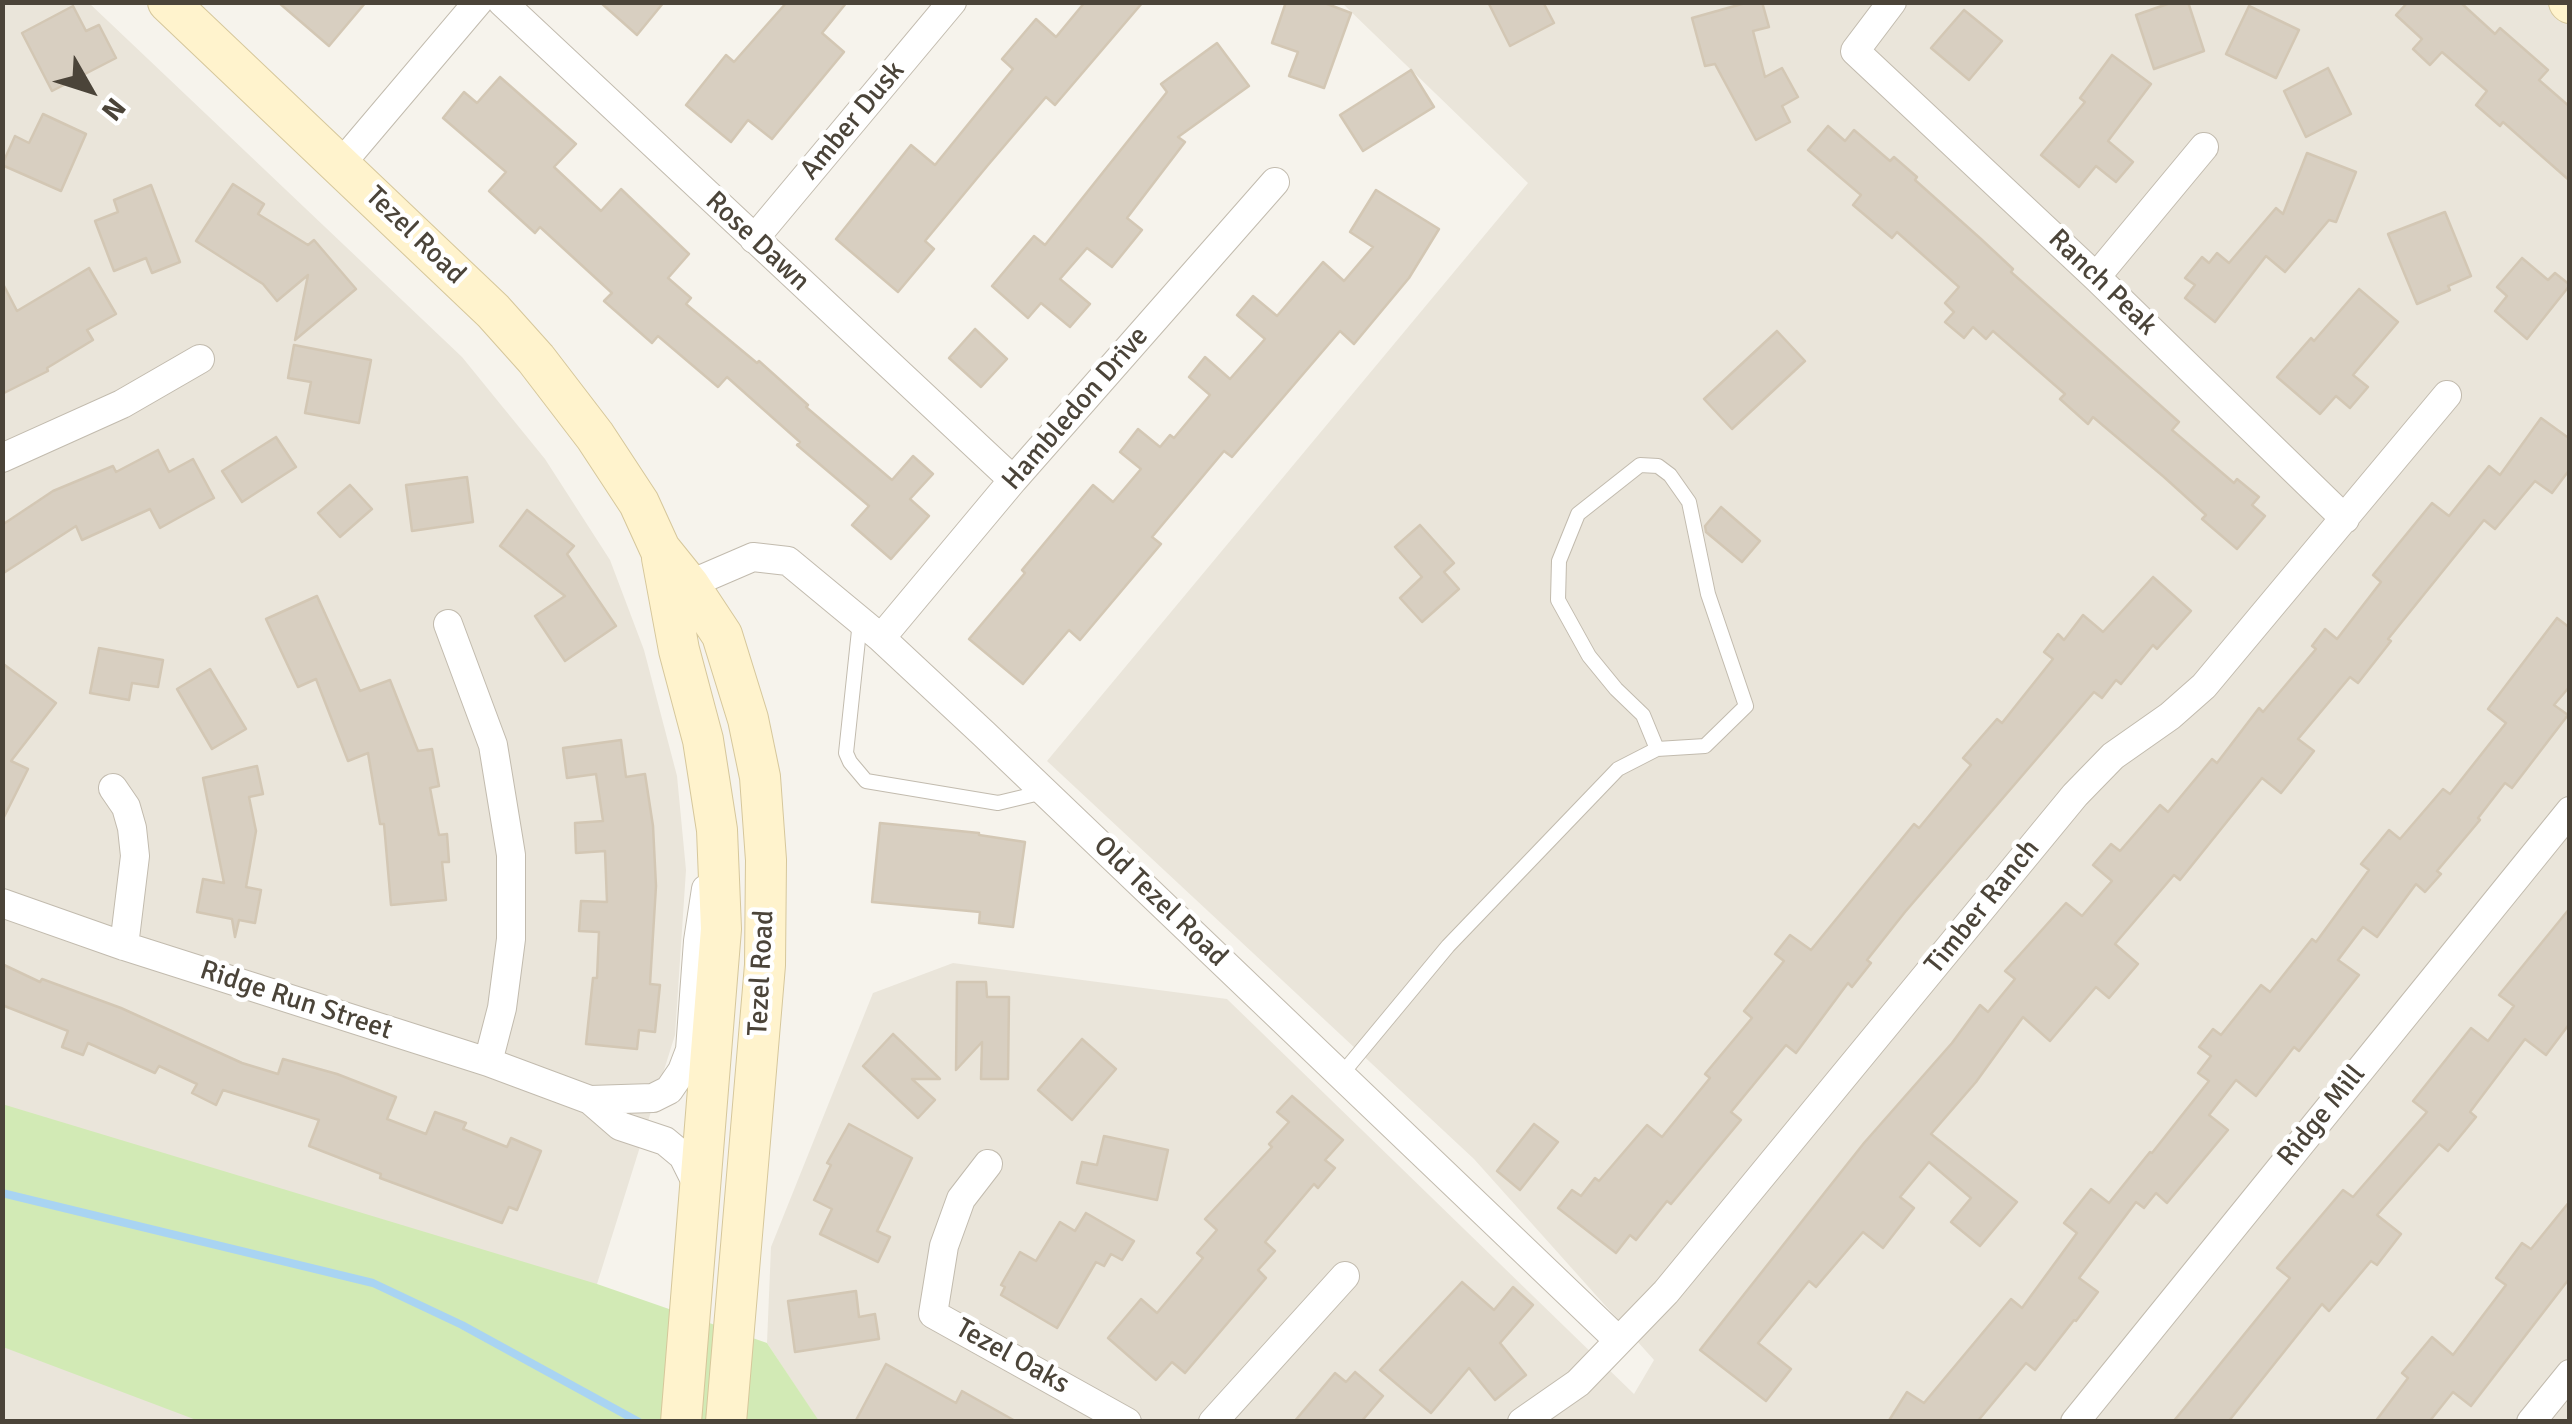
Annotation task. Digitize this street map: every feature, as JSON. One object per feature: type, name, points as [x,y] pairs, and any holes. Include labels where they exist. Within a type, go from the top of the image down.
[{"type":"main road","name":"Tezel Road","points":[[168,2],[494,311],[536,358],[639,503],[679,590],[722,635],[748,718],[760,778],[766,860],[765,965],[726,1422]]},
{"type":"main road","name":"Tezel Road","points":[[679,590],[679,650],[703,740],[716,821],[721,930],[682,1422]]},
{"type":"street","points":[[340,165],[478,2]]},
{"type":"street","name":"Rose Dawn","points":[[502,2],[1013,480]]},
{"type":"street","name":"Amber Dusk","points":[[754,239],[952,2]]},
{"type":"street","name":"Ranch Peak","points":[[1892,2],[1856,51],[2096,276],[2345,519]]},
{"type":"street","points":[[2096,276],[2204,148]]},
{"type":"street","name":"Hambledon Drive","points":[[870,629],[1013,480],[1275,182]]},
{"type":"street","points":[[2,458],[122,404],[200,359]]},
{"type":"street","name":"Timber Ranch","points":[[1522,1422],[1578,1382],[1666,1292],[2075,795],[2113,756],[2170,716],[2204,686],[2447,395]]},
{"type":"street","name":"Old Tezel Road","points":[[679,590],[753,557],[788,561],[870,629],[1044,792],[1618,1340]]},
{"type":"street","points":[[448,624],[494,745],[510,855],[511,939],[502,1008],[488,1062]]},
{"type":"street","points":[[113,788],[129,818],[135,856],[124,946]]},
{"type":"street","name":"Ridge Mill","points":[[2075,1422],[2570,810]]},
{"type":"street","name":"Ridge Run Street","points":[[590,1100],[653,1098],[669,1090],[682,1071],[690,1050],[698,940],[716,821]]},
{"type":"street","name":"Ridge Run Street","points":[[2,903],[488,1062],[590,1100],[620,1126],[664,1142],[683,1156],[701,1192]]},
{"type":"street","name":"Tezel Oaks","points":[[988,1164],[962,1200],[944,1246],[934,1314],[1127,1422]]},
{"type":"street","points":[[1213,1422],[1345,1276]]},
{"type":"street","points":[[2531,1422],[2570,1374]]},
{"type":"lane","points":[[1341,1075],[1448,946],[1618,770],[1657,748],[1706,746],[1746,706],[1708,594],[1689,502],[1670,475],[1658,466],[1640,465],[1578,514],[1559,561],[1558,600],[1589,656],[1643,715],[1657,748]]},
{"type":"lane","points":[[870,629],[846,753],[866,781],[998,803],[1044,792]]},
{"type":"shaded area","points":[[3,3],[89,3],[462,357],[545,459],[610,560],[644,650],[677,776],[686,870],[675,1035],[597,1284],[561,1421],[3,1422]]},
{"type":"shaded area","points":[[1342,3],[2569,3],[2569,1421],[819,1422],[767,1343],[771,1247],[873,993],[953,963],[1227,999],[1634,1394],[1654,1360],[1474,1159],[1047,761],[1528,183]]},
{"type":"green space","points":[[2,1104],[597,1284],[767,1343],[819,1421],[199,1421],[3,1347]]},
{"type":"building","points":[[278,2],[366,2],[329,46]]},
{"type":"building","points":[[600,2],[664,2],[637,35]]},
{"type":"building","points":[[787,2],[847,2],[822,33],[844,52],[772,139],[748,120],[731,142],[686,105],[726,55],[734,62]]},
{"type":"building","points":[[1085,2],[1143,2],[1055,105],[1046,97],[988,165],[925,241],[934,249],[898,292],[836,239],[911,145],[935,165],[1013,69],[1002,59],[1036,19],[1056,37]]},
{"type":"building","points":[[1286,2],[1322,2],[1351,13],[1324,88],[1289,76],[1298,52],[1272,43]]},
{"type":"building","points":[[1488,2],[1543,2],[1554,23],[1510,46]]},
{"type":"building","points":[[1762,2],[1769,27],[1753,31],[1765,77],[1782,68],[1798,97],[1782,106],[1790,122],[1756,140],[1715,64],[1705,66],[1692,18]]},
{"type":"building","points":[[2173,2],[2188,2],[2204,51],[2154,69],[2136,15]]},
{"type":"building","points":[[2408,2],[2460,2],[2495,34],[2500,28],[2548,70],[2539,80],[2570,107],[2570,181],[2503,122],[2500,126],[2476,105],[2487,91],[2442,52],[2430,65],[2413,49],[2422,39],[2396,15]]},
{"type":"building","points":[[73,6],[86,31],[99,25],[116,58],[52,91],[22,33]]},
{"type":"building","points":[[2249,6],[2299,30],[2276,78],[2226,54]]},
{"type":"building","points":[[1964,10],[2002,41],[1969,80],[1931,48]]},
{"type":"building","points":[[1217,43],[1249,86],[1178,137],[1185,142],[1127,218],[1142,230],[1112,267],[1087,248],[1060,279],[1090,304],[1070,327],[1041,303],[1028,318],[992,286],[1034,236],[1045,245],[1167,92],[1161,84]]},
{"type":"building","points":[[2112,55],[2151,84],[2108,141],[2133,162],[2116,182],[2096,166],[2079,187],[2041,155],[2085,102],[2080,98]]},
{"type":"building","points":[[2328,68],[2351,114],[2306,137],[2284,91]]},
{"type":"building","points":[[1411,70],[1434,107],[1363,151],[1340,115]]},
{"type":"building","points":[[500,77],[576,144],[554,167],[601,211],[621,189],[689,254],[668,278],[691,298],[686,304],[759,361],[892,480],[913,456],[933,474],[910,499],[929,516],[891,559],[852,525],[869,506],[797,445],[800,442],[727,377],[718,387],[658,336],[652,343],[604,301],[612,293],[540,227],[535,233],[489,191],[506,172],[443,118],[464,92],[477,103]]},
{"type":"building","points":[[43,114],[86,134],[61,191],[2,165],[15,136],[29,143]]},
{"type":"building","points":[[1828,126],[1845,141],[1854,130],[1890,161],[1894,157],[2013,269],[2011,272],[2179,422],[2172,430],[2234,483],[2237,479],[2259,497],[2252,505],[2265,516],[2237,549],[2202,519],[2206,515],[2164,477],[2093,417],[2088,424],[2060,399],[2065,394],[1993,331],[1986,339],[1973,327],[1964,338],[1945,322],[1954,312],[1945,303],[1959,287],[1897,232],[1892,238],[1853,205],[1861,195],[1808,150]]},
{"type":"building","points":[[2307,153],[2356,172],[2336,222],[2329,220],[2285,272],[2266,256],[2215,322],[2185,298],[2195,285],[2185,278],[2202,257],[2209,263],[2217,253],[2229,263],[2276,208],[2283,214]]},
{"type":"building","points":[[233,184],[264,204],[258,214],[308,245],[314,240],[356,289],[295,340],[308,275],[277,301],[263,284],[196,241]]},
{"type":"building","points":[[151,185],[180,262],[152,273],[146,258],[114,271],[95,221],[118,212],[114,200]]},
{"type":"building","points":[[1376,190],[1439,229],[1409,278],[1354,344],[1340,331],[1232,457],[1224,451],[1152,537],[1161,544],[1080,640],[1069,630],[1023,684],[969,639],[1093,485],[1113,502],[1141,469],[1120,452],[1138,429],[1160,447],[1170,435],[1174,438],[1210,395],[1189,377],[1205,357],[1230,379],[1265,339],[1237,315],[1253,296],[1277,316],[1323,262],[1344,281],[1373,247],[1350,232]]},
{"type":"building","points":[[2445,212],[2471,276],[2417,304],[2388,234]]},
{"type":"building","points":[[2522,258],[2548,280],[2555,273],[2570,285],[2527,339],[2495,311],[2507,296],[2497,287]]},
{"type":"building","points":[[89,268],[116,314],[87,330],[93,340],[47,368],[48,371],[2,394],[2,282],[17,311]]},
{"type":"building","points":[[2359,289],[2398,322],[2353,375],[2368,387],[2350,408],[2336,396],[2320,414],[2277,377]]},
{"type":"building","points":[[975,329],[1007,359],[981,387],[949,358]]},
{"type":"building","points":[[1777,331],[1805,361],[1732,429],[1704,399]]},
{"type":"building","points":[[294,345],[371,360],[359,423],[305,413],[311,382],[288,378]]},
{"type":"building","points":[[2541,418],[2570,439],[2570,469],[2552,493],[2535,481],[2495,529],[2484,520],[2388,639],[2391,641],[2358,683],[2350,677],[2298,739],[2314,751],[2281,793],[2262,778],[2180,880],[2174,875],[2115,944],[2138,964],[2109,998],[2096,987],[2050,1041],[2023,1017],[1976,1082],[1931,1134],[2017,1202],[1980,1246],[1951,1222],[1971,1198],[1929,1162],[1900,1197],[1914,1208],[1883,1248],[1863,1232],[1816,1287],[1809,1281],[1758,1343],[1791,1369],[1766,1401],[1700,1350],[1864,1143],[1952,1043],[1980,1005],[1988,1012],[2015,979],[2005,971],[2066,903],[2082,916],[2112,881],[2093,865],[2111,844],[2120,851],[2160,805],[2168,812],[2212,759],[2217,763],[2259,708],[2263,712],[2316,649],[2312,646],[2325,629],[2337,639],[2381,582],[2373,575],[2432,503],[2449,516],[2489,466],[2500,475]]},
{"type":"building","points":[[276,437],[296,467],[242,502],[222,471]]},
{"type":"building","points":[[158,450],[169,472],[193,459],[214,498],[160,528],[150,509],[82,540],[76,526],[2,574],[2,525],[53,491],[113,466],[116,472]]},
{"type":"building","points":[[467,477],[473,522],[412,531],[406,485]]},
{"type":"building","points":[[350,485],[372,509],[340,537],[318,513]]},
{"type":"building","points":[[1721,507],[1760,541],[1742,562],[1706,532],[1705,526]]},
{"type":"building","points":[[527,510],[574,546],[567,554],[616,626],[565,661],[535,616],[565,596],[500,546]]},
{"type":"building","points":[[1420,525],[1454,563],[1444,572],[1459,589],[1422,622],[1400,598],[1422,577],[1395,547]]},
{"type":"building","points":[[2153,577],[2191,611],[2157,649],[2153,645],[2121,684],[2116,680],[2102,698],[2094,692],[1905,912],[1867,960],[1871,963],[1852,987],[1848,983],[1796,1053],[1786,1045],[1731,1112],[1741,1120],[1671,1204],[1667,1201],[1636,1240],[1630,1235],[1616,1253],[1558,1208],[1572,1190],[1581,1196],[1595,1178],[1599,1181],[1647,1125],[1662,1137],[1710,1078],[1705,1074],[1752,1018],[1744,1011],[1784,961],[1775,954],[1790,935],[1811,950],[1914,824],[1919,828],[1971,765],[1963,758],[1997,719],[2002,723],[2053,659],[2044,652],[2058,634],[2064,640],[2083,615],[2103,632]]},
{"type":"building","points":[[317,596],[360,691],[390,680],[418,751],[432,749],[439,786],[430,788],[439,835],[447,834],[449,862],[442,862],[446,900],[391,905],[384,824],[380,824],[368,753],[348,761],[316,679],[298,687],[266,619]]},
{"type":"building","points":[[2557,618],[2570,628],[2570,686],[2554,705],[2568,715],[2512,788],[2505,783],[2425,892],[2416,884],[2377,937],[2363,927],[2338,960],[2359,975],[2299,1051],[2294,1047],[2256,1096],[2236,1080],[2209,1115],[2228,1130],[2167,1203],[2156,1193],[2144,1208],[2136,1202],[2079,1278],[2098,1292],[2076,1321],[2035,1370],[2026,1363],[1977,1422],[1888,1422],[1907,1392],[1924,1403],[2011,1299],[2022,1308],[2077,1233],[2064,1223],[2091,1189],[2109,1203],[2152,1153],[2209,1081],[2198,1073],[2211,1056],[2199,1047],[2213,1029],[2221,1035],[2261,985],[2270,992],[2312,939],[2316,942],[2369,870],[2361,864],[2389,830],[2400,839],[2443,789],[2450,794],[2506,723],[2488,709]]},
{"type":"building","points":[[99,648],[163,660],[158,687],[132,683],[129,700],[90,693]]},
{"type":"building","points":[[2,663],[56,703],[11,761],[28,769],[2,821]]},
{"type":"building","points":[[210,669],[246,729],[212,749],[177,689]]},
{"type":"building","points":[[621,740],[626,777],[645,774],[653,826],[656,886],[650,984],[660,985],[655,1032],[639,1030],[637,1049],[586,1044],[593,978],[597,978],[599,932],[579,931],[581,901],[607,902],[605,851],[576,853],[575,823],[603,821],[596,774],[567,778],[563,748]]},
{"type":"building","points":[[257,766],[263,794],[249,797],[256,831],[246,887],[261,890],[255,923],[239,920],[235,937],[232,919],[197,912],[203,879],[224,883],[203,778]]},
{"type":"building","points":[[880,823],[1025,842],[1013,927],[979,923],[980,912],[872,902]]},
{"type":"building","points":[[2570,908],[2570,1023],[2546,1055],[2525,1039],[2470,1112],[2476,1117],[2448,1151],[2439,1144],[2377,1215],[2401,1234],[2377,1265],[2371,1261],[2329,1311],[2322,1304],[2228,1422],[2173,1422],[2290,1278],[2277,1268],[2343,1190],[2353,1197],[2427,1112],[2413,1101],[2471,1028],[2488,1041],[2514,1006],[2499,995]]},
{"type":"building","points":[[2,964],[40,982],[42,979],[121,1008],[242,1063],[278,1074],[283,1059],[396,1097],[387,1119],[426,1134],[435,1112],[466,1123],[463,1129],[507,1147],[511,1138],[541,1151],[517,1210],[509,1207],[502,1223],[380,1178],[381,1174],[309,1146],[319,1120],[223,1090],[216,1105],[192,1093],[197,1084],[159,1066],[155,1073],[88,1043],[83,1055],[62,1047],[68,1031],[2,1005]]},
{"type":"building","points":[[957,982],[986,982],[987,997],[1009,997],[1008,1079],[981,1079],[982,1042],[956,1070]]},
{"type":"building","points":[[893,1034],[940,1079],[912,1079],[935,1100],[918,1118],[863,1066]]},
{"type":"building","points":[[1082,1039],[1116,1069],[1072,1120],[1038,1090]]},
{"type":"building","points":[[1292,1096],[1343,1140],[1325,1160],[1335,1168],[1318,1188],[1314,1184],[1265,1242],[1275,1251],[1258,1270],[1266,1278],[1185,1373],[1172,1362],[1156,1380],[1108,1338],[1141,1299],[1157,1313],[1203,1258],[1197,1253],[1217,1230],[1205,1219],[1272,1147],[1269,1144],[1289,1122],[1277,1112]]},
{"type":"building","points":[[849,1124],[912,1158],[877,1231],[890,1237],[878,1262],[820,1234],[832,1209],[814,1200],[831,1165],[827,1163]]},
{"type":"building","points":[[1534,1124],[1558,1142],[1520,1190],[1497,1171]]},
{"type":"building","points":[[1104,1136],[1168,1150],[1157,1200],[1077,1183],[1082,1162],[1097,1165]]},
{"type":"building","points":[[2570,1201],[2569,1279],[2471,1406],[2453,1392],[2429,1422],[2375,1422],[2408,1378],[2402,1373],[2432,1337],[2453,1355],[2506,1285],[2496,1278],[2522,1243],[2531,1249]]},
{"type":"building","points":[[1086,1213],[1134,1241],[1122,1260],[1111,1254],[1104,1266],[1096,1262],[1057,1328],[1001,1295],[1005,1287],[1001,1285],[1020,1252],[1036,1261],[1060,1222],[1075,1231]]},
{"type":"building","points":[[1462,1282],[1494,1310],[1513,1287],[1533,1305],[1500,1343],[1526,1375],[1495,1400],[1469,1368],[1431,1413],[1380,1370]]},
{"type":"building","points":[[856,1291],[859,1317],[875,1314],[879,1339],[795,1352],[788,1301]]},
{"type":"building","points":[[886,1364],[956,1403],[962,1391],[1017,1422],[855,1422]]},
{"type":"building","points":[[1355,1372],[1383,1396],[1361,1422],[1294,1422],[1335,1373],[1346,1382]]},
{"type":"waterway","points":[[2,1193],[373,1283],[462,1325],[639,1422]]}]
